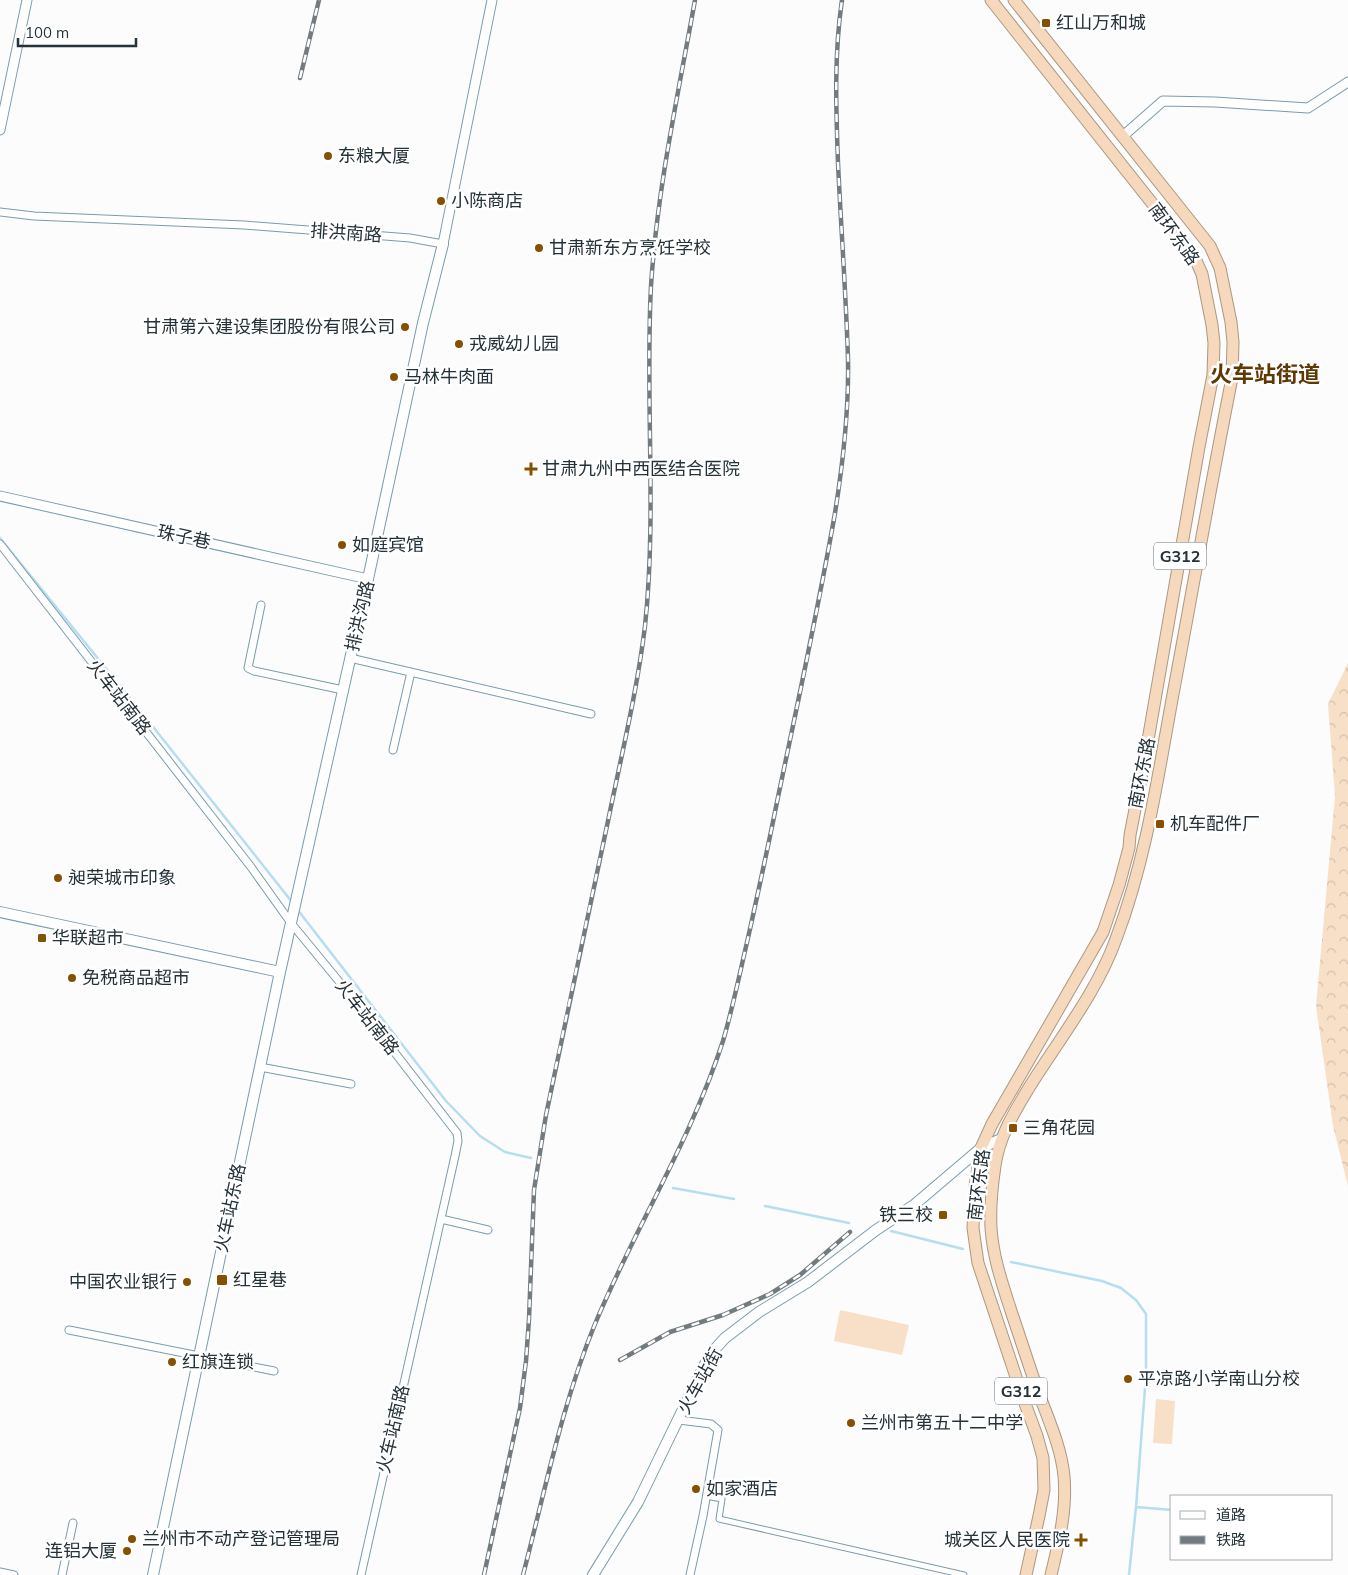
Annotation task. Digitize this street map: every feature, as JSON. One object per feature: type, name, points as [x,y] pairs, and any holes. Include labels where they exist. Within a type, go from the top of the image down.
[{"type":"highway","name":"南环东路","points":[[991,0],[1194,256],[1202,274],[1206,291],[1212,324],[1214,353],[1213,375],[1146,754],[1129,848],[1119,885],[1103,932],[992,1124],[981,1148],[972,1228],[978,1263],[1043,1458],[1044,1490],[1026,1575]]},
{"type":"highway","name":"南环东路","points":[[1014,0],[1210,246],[1220,268],[1225,288],[1233,342],[1232,378],[1159,774],[1132,894],[1115,942],[1091,992],[1018,1106],[1002,1139],[995,1162],[991,1209],[991,1231],[995,1253],[1003,1284],[1060,1452],[1064,1475],[1065,1493],[1062,1528],[1051,1575]]},
{"type":"main road","name":"排洪沟路","points":[[296,899],[423,323],[443,244]]},
{"type":"main road","name":"火车站东路","points":[[153,1575],[296,899]]},
{"type":"main road","points":[[0,912],[280,972]]},
{"type":"main road","name":"火车站街","points":[[594,1574],[638,1502],[704,1366],[714,1350],[725,1338],[759,1312],[808,1282],[848,1251],[914,1205],[981,1148],[1002,1139]]},
{"type":"street","points":[[0,130],[27,0]]},
{"type":"street","points":[[443,244],[492,0]]},
{"type":"street","points":[[1123,136],[1163,101],[1215,102],[1308,108],[1348,82]]},
{"type":"street","name":"排洪南路","points":[[0,212],[43,216],[249,226],[410,238],[443,244]]},
{"type":"street","name":"珠子巷","points":[[0,496],[368,579]]},
{"type":"street","name":"火车站南路","points":[[0,544],[457,1133],[458,1141],[361,1575]]},
{"type":"street","points":[[261,605],[248,668],[254,671],[343,690]]},
{"type":"street","points":[[350,658],[591,714]]},
{"type":"street","points":[[394,750],[411,672]]},
{"type":"street","points":[[260,1067],[351,1084]]},
{"type":"street","points":[[441,1219],[488,1230]]},
{"type":"street","points":[[69,1330],[274,1371]]},
{"type":"street","points":[[679,1420],[711,1424],[718,1430],[690,1575]]},
{"type":"street","points":[[706,1496],[722,1499],[718,1519],[964,1575]]},
{"type":"street","points":[[62,1575],[73,1523]]},
{"type":"street","points":[[0,1572],[14,1575]]},
{"type":"green space","points":[[1348,663],[1348,1186],[1333,1126],[1316,1006],[1335,796],[1328,704]]},
{"type":"green space","points":[[840,1310],[909,1325],[902,1355],[834,1341]]},
{"type":"green space","points":[[1156,1399],[1175,1401],[1172,1444],[1153,1443]]},
{"type":"waterway","points":[[0,538],[292,902]]},
{"type":"waterway","points":[[297,909],[446,1101],[480,1136],[505,1152],[531,1158]]},
{"type":"waterway","points":[[673,1188],[734,1199]]},
{"type":"waterway","points":[[765,1206],[849,1223]]},
{"type":"waterway","points":[[891,1231],[963,1249]]},
{"type":"waterway","points":[[1011,1262],[1102,1281],[1121,1288],[1136,1300],[1146,1314],[1146,1375],[1129,1575]]},
{"type":"waterway","points":[[1136,1507],[1170,1510]]},
{"type":"railway","points":[[300,78],[319,0]]},
{"type":"railway","points":[[484,1575],[520,1408],[529,1319],[534,1190],[546,1115],[638,675],[645,626],[651,499],[649,371],[651,286],[663,178],[695,0]]},
{"type":"railway","points":[[523,1575],[555,1448],[583,1354],[627,1253],[679,1149],[710,1078],[723,1041],[755,904],[814,622],[838,494],[848,398],[848,359],[836,101],[839,20],[842,0]]},
{"type":"railway","points":[[620,1360],[670,1332],[723,1315],[770,1294],[800,1275],[850,1232]]},
{"type":"place","name":"红山万和城","points":[[1046,23]]},
{"type":"place","name":"东粮大厦","points":[[328,156]]},
{"type":"place","name":"小陈商店","points":[[441,201]]},
{"type":"place","name":"甘肃新东方烹饪学校","points":[[539,248]]},
{"type":"place","name":"甘肃第六建设集团股份有限公司","points":[[405,327]]},
{"type":"place","name":"戎威幼儿园","points":[[459,344]]},
{"type":"place","name":"马林牛肉面","points":[[394,377]]},
{"type":"place","name":"甘肃九州中西医结合医院","points":[[531,469]]},
{"type":"place","name":"如庭宾馆","points":[[342,545]]},
{"type":"place","name":"机车配件厂","points":[[1160,824]]},
{"type":"place","name":"昶荣城市印象","points":[[58,878]]},
{"type":"place","name":"华联超市","points":[[42,938]]},
{"type":"place","name":"免税商品超市","points":[[72,978]]},
{"type":"place","name":"三角花园","points":[[1013,1128]]},
{"type":"place","name":"铁三校","points":[[943,1215]]},
{"type":"place","name":"红星巷","points":[[222,1280]]},
{"type":"place","name":"中国农业银行","points":[[187,1282]]},
{"type":"place","name":"红旗连锁","points":[[172,1362]]},
{"type":"place","name":"平凉路小学南山分校","points":[[1128,1379]]},
{"type":"place","name":"兰州市第五十二中学","points":[[851,1423]]},
{"type":"place","name":"如家酒店","points":[[696,1489]]},
{"type":"place","name":"兰州市不动产登记管理局","points":[[132,1539]]},
{"type":"place","name":"城关区人民医院","points":[[1081,1540]]},
{"type":"place","name":"连铝大厦","points":[[127,1551]]},
{"type":"district","name":"火车站街道","points":[[1265,374]]}]
